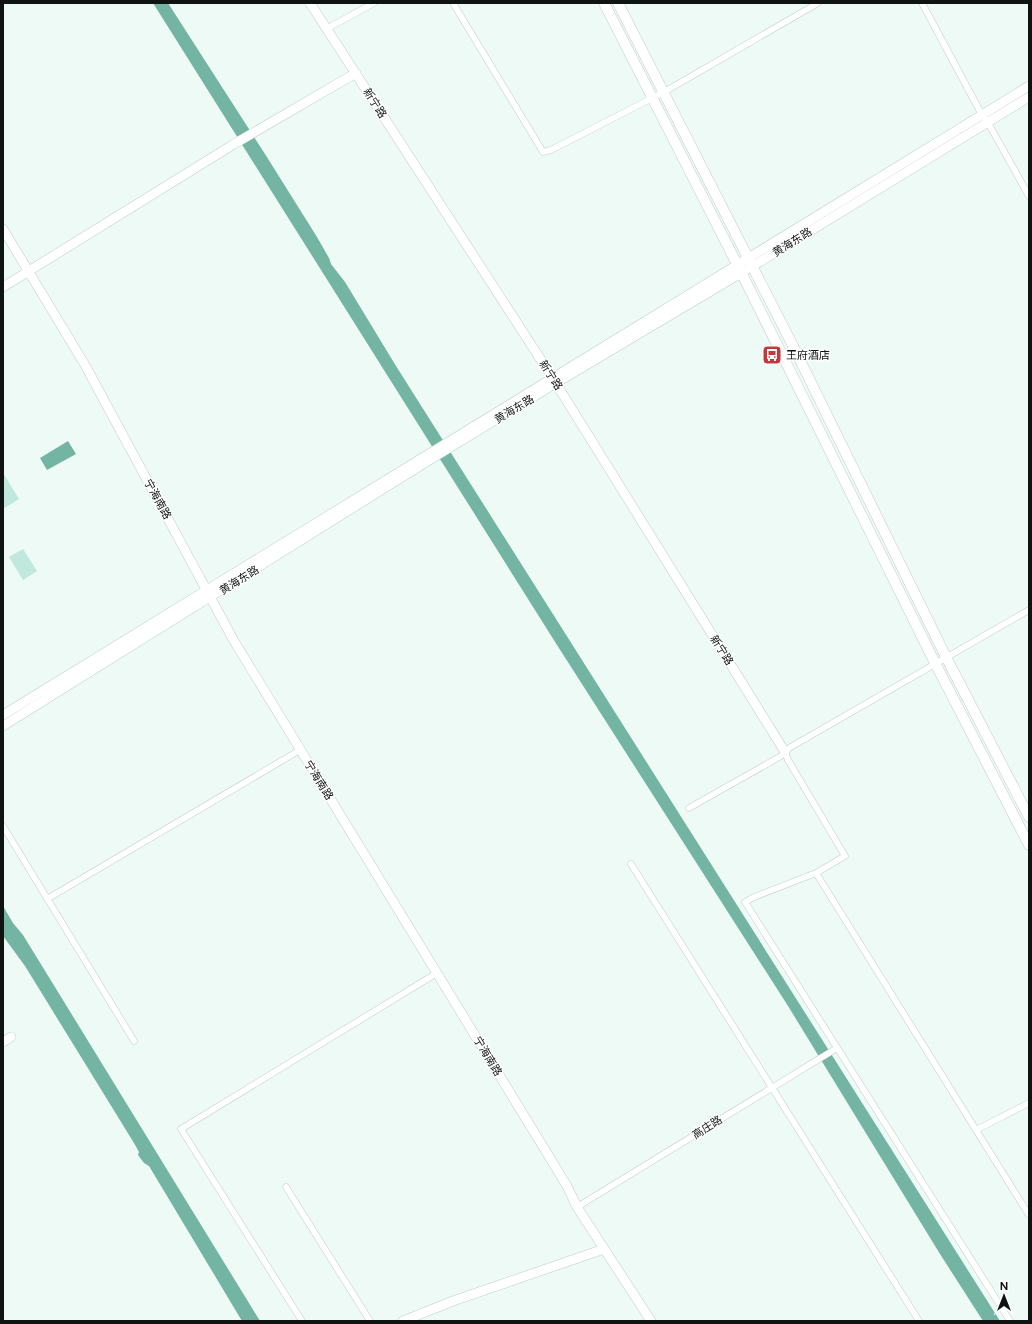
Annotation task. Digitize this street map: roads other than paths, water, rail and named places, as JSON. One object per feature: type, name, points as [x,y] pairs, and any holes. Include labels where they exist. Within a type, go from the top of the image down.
[{"type":"main road","points":[[604,3],[739,268],[935,664],[1029,845]]},
{"type":"main road","points":[[618,3],[751,262],[946,657],[1029,817]]},
{"type":"street","name":"新宁路","points":[[310,3],[554,380],[785,752]]},
{"type":"street","points":[[326,29],[374,3]]},
{"type":"street","points":[[453,3],[543,152],[551,150],[664,92],[818,3]]},
{"type":"street","points":[[922,3],[984,119],[992,128],[1029,196]]},
{"type":"street","points":[[3,287],[237,142],[356,73]]},
{"type":"street","name":"黄海东路","points":[[3,726],[209,593],[430,456],[984,119],[1029,86]]},
{"type":"street","name":"黄海东路","points":[[984,119],[1029,97]]},
{"type":"street","name":"宁海南路","points":[[3,228],[85,365],[242,654],[438,973],[567,1186],[577,1207],[651,1321]]},
{"type":"street","name":"黄海东路","points":[[3,715],[209,593]]},
{"type":"street","points":[[689,808],[782,756],[789,748],[1029,610]]},
{"type":"street","points":[[47,899],[300,750]]},
{"type":"street","points":[[785,752],[788,760],[845,856],[816,874],[754,897],[745,902],[836,1049],[1010,1321]]},
{"type":"street","points":[[3,826],[134,1041]]},
{"type":"street","points":[[631,864],[918,1321]]},
{"type":"street","points":[[816,874],[1029,1214]]},
{"type":"street","points":[[302,1321],[181,1129],[438,973]]},
{"type":"street","name":"高庄路","points":[[577,1207],[817,1059],[836,1049]]},
{"type":"street","points":[[976,1130],[1029,1103]]},
{"type":"street","points":[[286,1187],[370,1321]]},
{"type":"street","points":[[403,1321],[604,1249]]},
{"type":"place","name":"王府酒店","points":[[772,355]]}]
